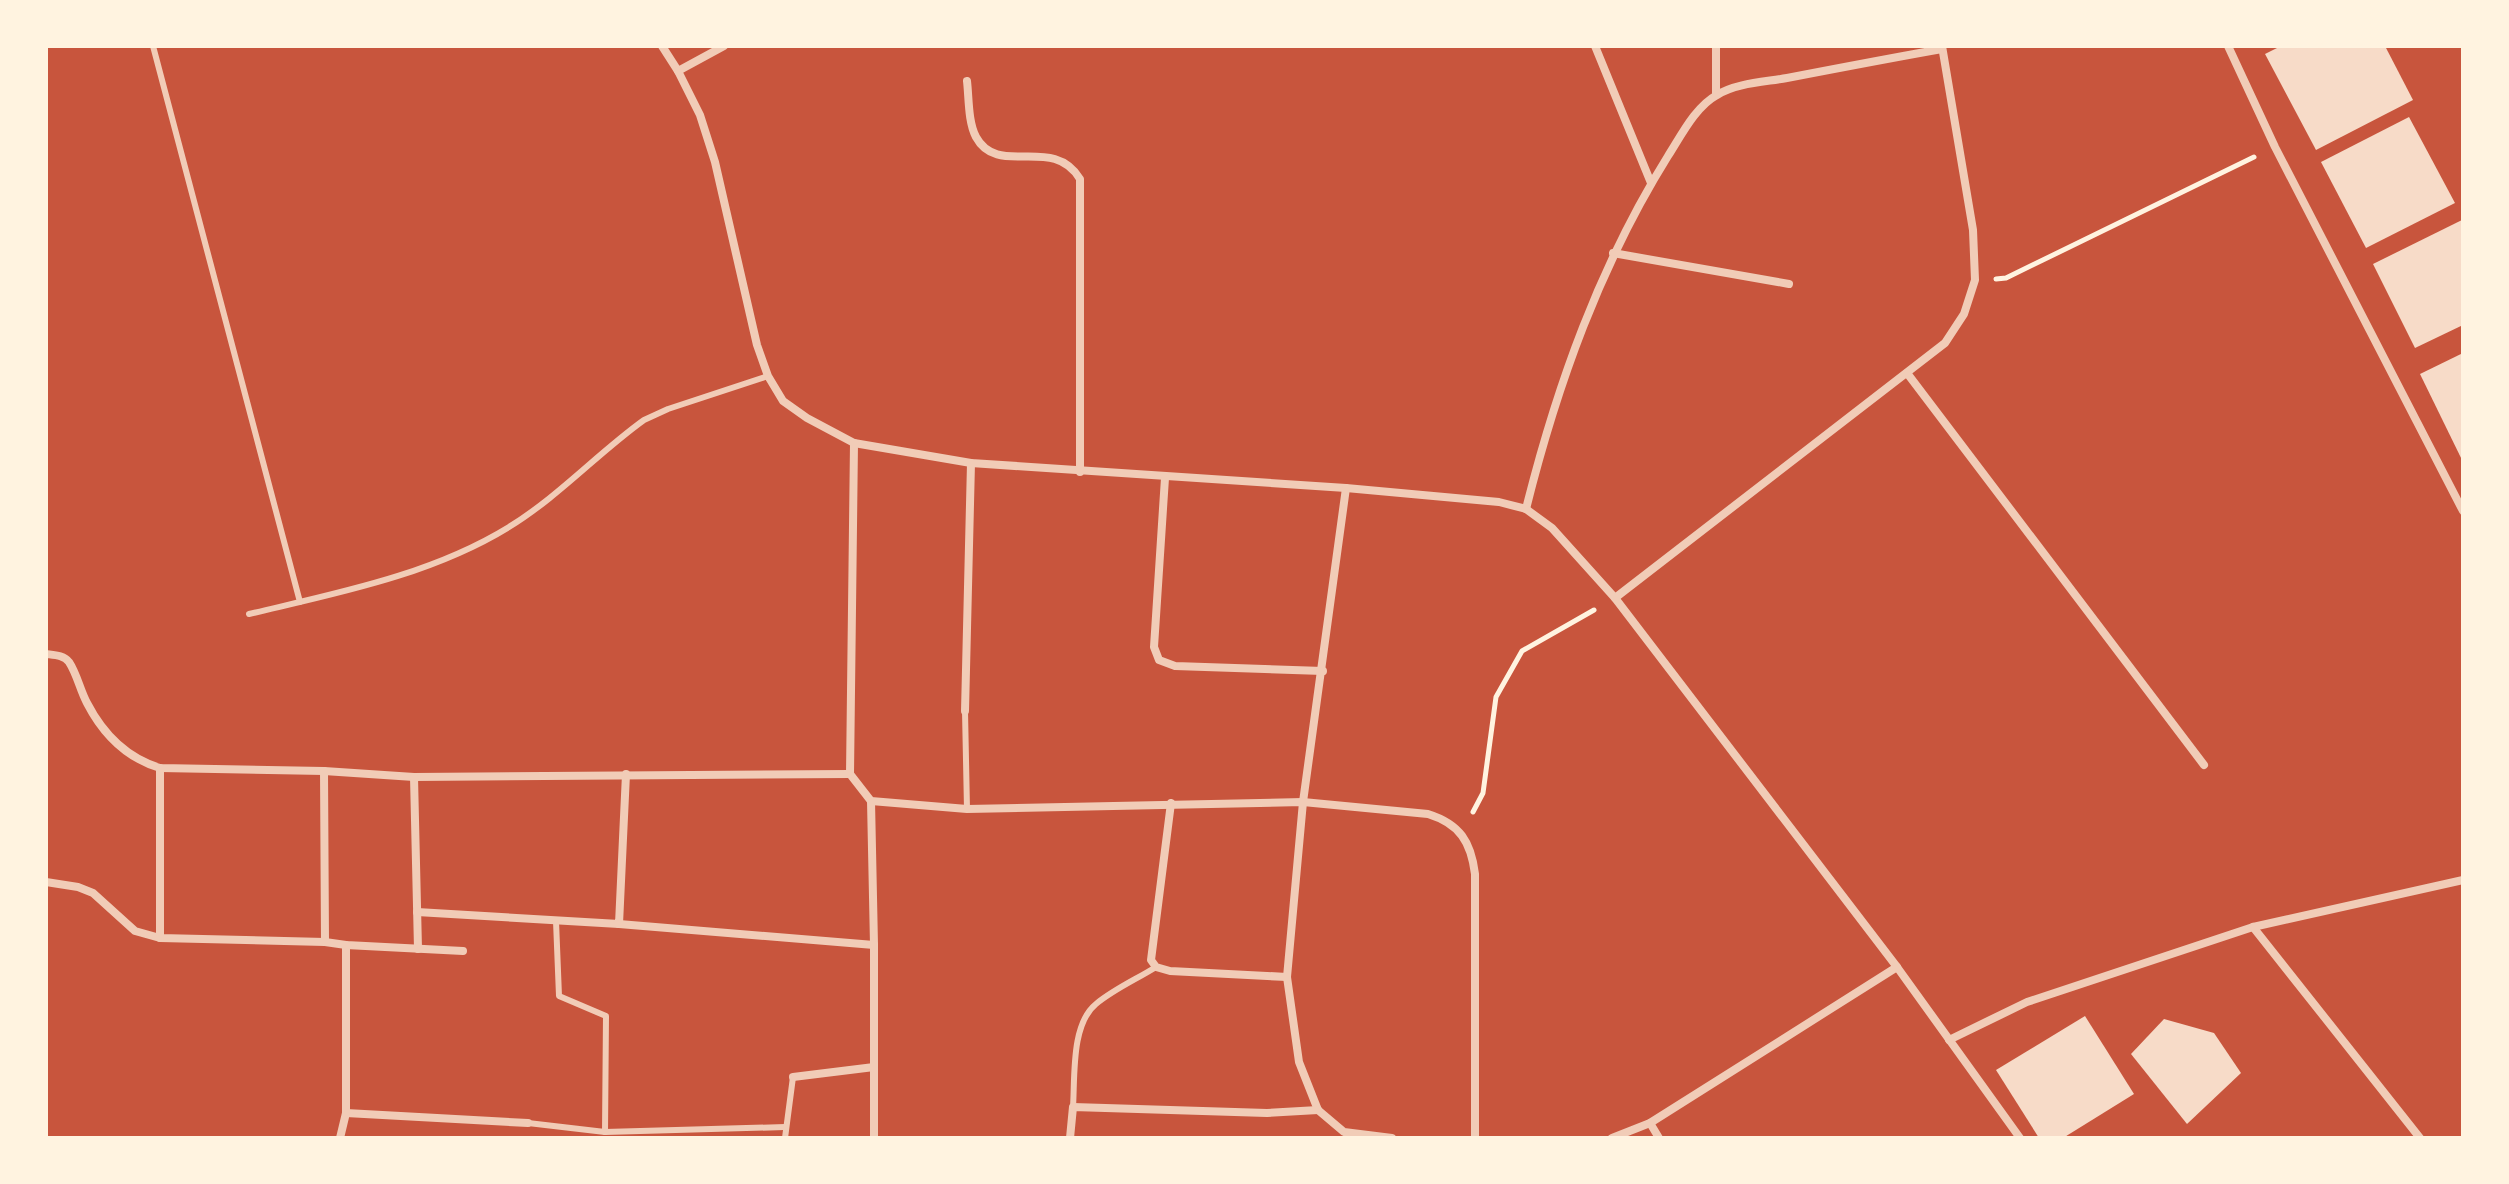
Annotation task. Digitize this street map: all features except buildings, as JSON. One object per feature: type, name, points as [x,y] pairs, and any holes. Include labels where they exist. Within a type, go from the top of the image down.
[{"type":"street","points":[[662,46],[700,115],[715,162],[757,345],[768,376],[783,401],[807,418],[854,443],[971,463],[1346,488],[1499,502],[1526,509],[1552,528],[1615,598],[1897,967],[2020,1138]]},
{"type":"street","points":[[678,71],[724,46]]},
{"type":"street","points":[[1595,46],[1651,183]]},
{"type":"street","points":[[1716,46],[1716,95]]},
{"type":"street","points":[[2228,46],[2275,147],[2463,511]]},
{"type":"street","points":[[1526,509],[1544,436],[1613,253],[1651,183],[1695,116],[1716,95],[1748,85],[1942,47],[1973,230],[1975,280],[1964,314],[1945,343],[1615,598]]},
{"type":"street","points":[[967,81],[975,135],[983,147],[996,154],[1061,159],[1073,167],[1080,179],[1080,472]]},
{"type":"street","points":[[1613,253],[1789,284]]},
{"type":"street","points":[[1907,373],[2204,765]]},
{"type":"street","points":[[854,443],[850,774],[871,801],[874,1138]]},
{"type":"street","points":[[965,711],[971,463]]},
{"type":"street","points":[[1165,478],[1154,647],[1159,660],[1175,666],[1323,671]]},
{"type":"street","points":[[1346,488],[1303,802],[1287,977],[1299,1062],[1318,1110],[1344,1132],[1392,1138]]},
{"type":"street","points":[[46,654],[62,657],[69,662],[88,705],[120,749],[139,761],[160,768],[324,771],[414,777],[850,774]]},
{"type":"street","points":[[160,768],[160,938]]},
{"type":"street","points":[[324,771],[325,942]]},
{"type":"street","points":[[619,924],[626,774]]},
{"type":"street","points":[[414,777],[418,949]]},
{"type":"street","points":[[871,801],[967,809],[1303,802],[1428,814],[1446,819],[1472,850],[1475,874],[1475,1138]]},
{"type":"street","points":[[1171,803],[1151,960],[1156,967],[1170,971],[1287,977]]},
{"type":"street","points":[[1949,1040],[2027,1002],[2253,927],[2463,880]]},
{"type":"street","points":[[46,882],[78,887],[93,893],[135,931],[160,938],[325,942],[463,951]]},
{"type":"street","points":[[417,912],[619,924],[874,945]]},
{"type":"street","points":[[2253,927],[2420,1138]]},
{"type":"street","points":[[340,1138],[346,1113],[346,945]]},
{"type":"street","points":[[1612,1138],[1650,1123],[1897,967]]},
{"type":"street","points":[[793,1077],[874,1067]]},
{"type":"street","points":[[1070,1138],[1073,1107],[1267,1113],[1318,1110]]},
{"type":"street","points":[[346,1113],[528,1123]]},
{"type":"street","points":[[1650,1123],[1659,1138]]},
{"type":"lane","points":[[153,46],[300,602]]},
{"type":"lane","points":[[249,614],[414,572],[486,540],[522,518],[644,420],[768,376]]},
{"type":"lane","points":[[965,711],[967,809]]},
{"type":"lane","points":[[556,921],[559,996],[606,1016],[605,1132]]},
{"type":"lane","points":[[1073,1107],[1079,1030],[1085,1017],[1095,1004],[1156,967]]},
{"type":"lane","points":[[785,1138],[793,1077]]},
{"type":"lane","points":[[528,1123],[605,1132],[785,1127]]},
{"type":"path","points":[[1975,280],[2006,278],[2275,147]]},
{"type":"path","points":[[1460,833],[1483,793],[1496,697],[1522,651],[1615,598]]}]
